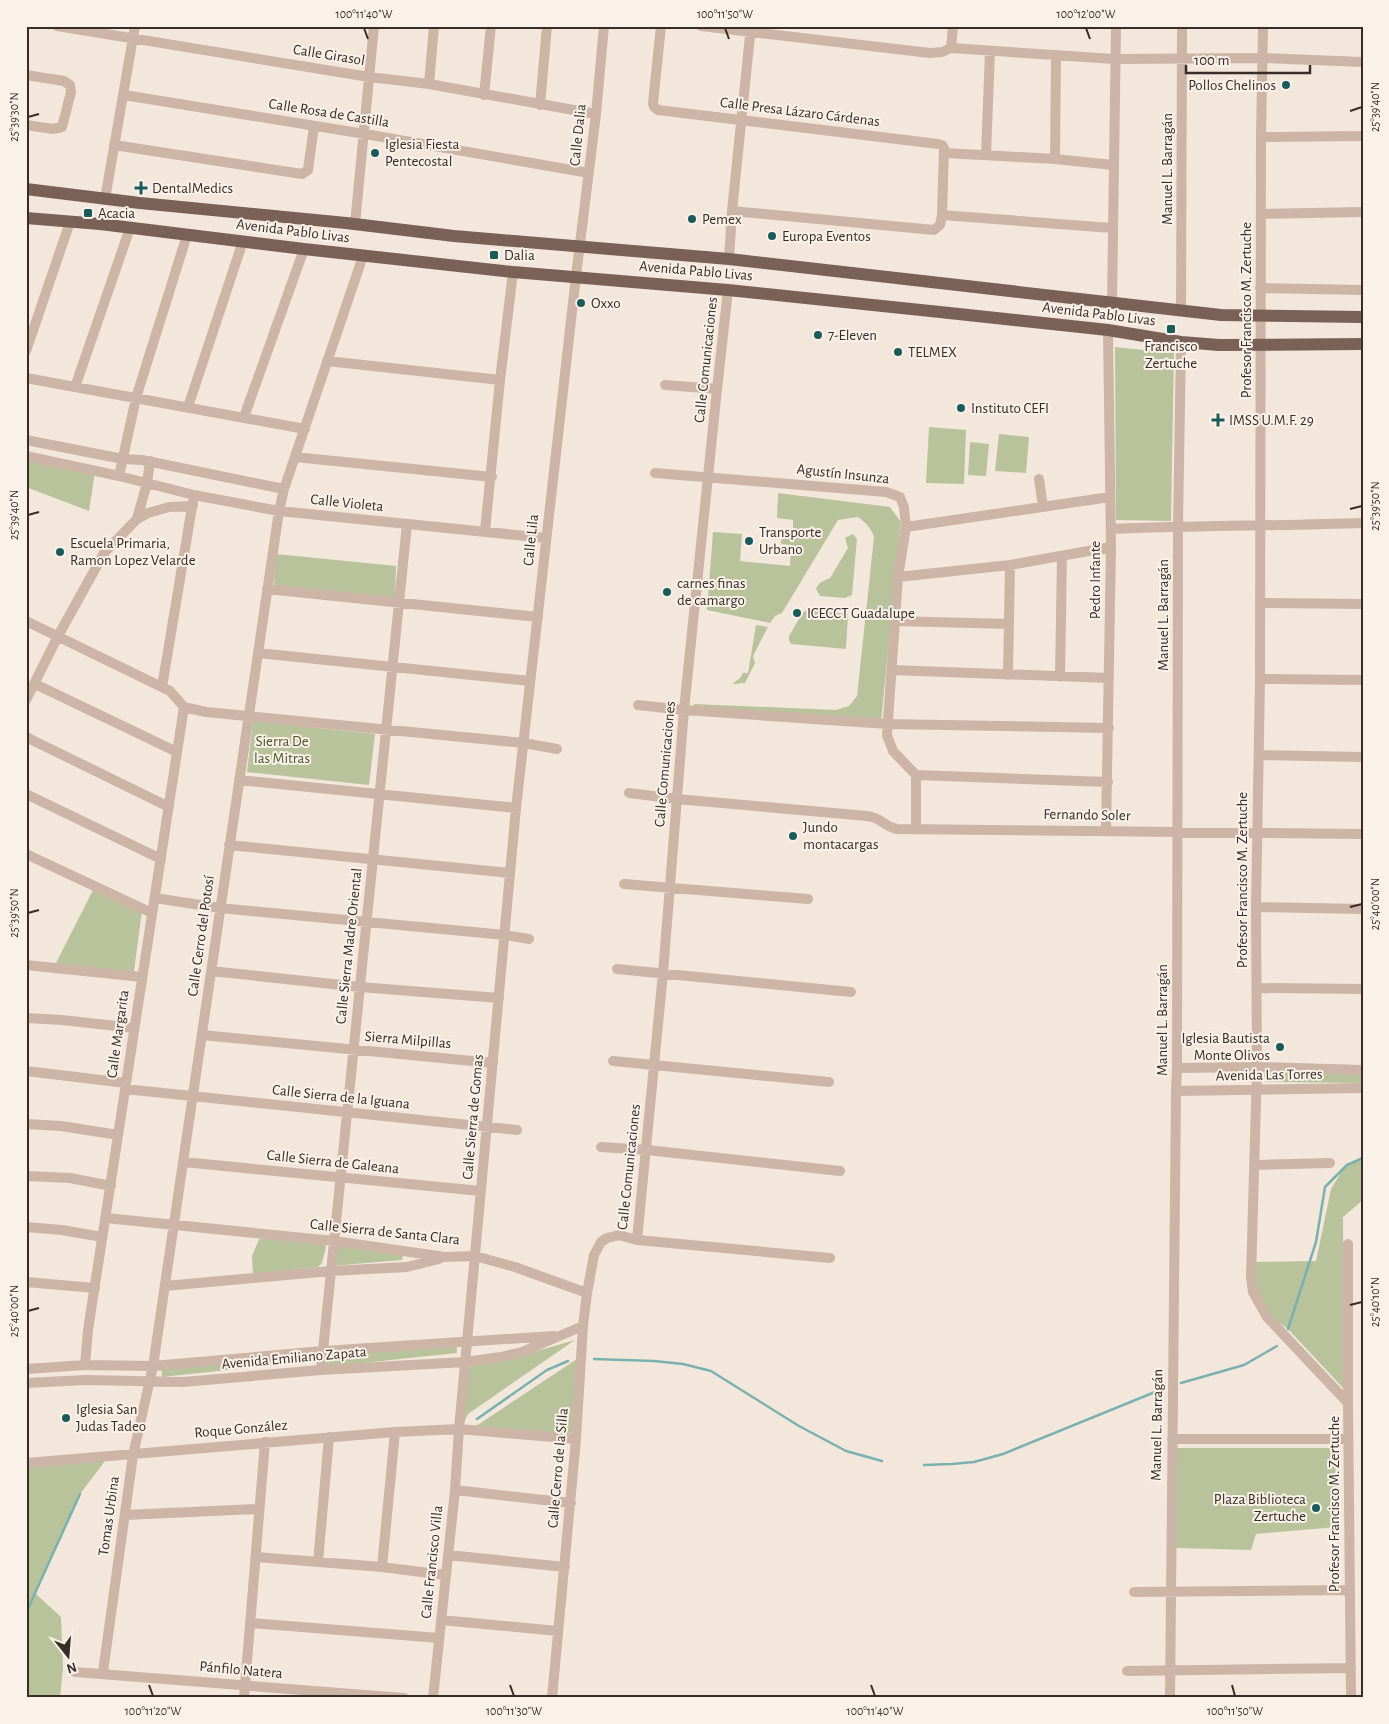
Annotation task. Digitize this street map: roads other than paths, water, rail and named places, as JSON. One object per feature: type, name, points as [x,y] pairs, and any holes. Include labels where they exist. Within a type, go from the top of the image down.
[{"type":"main road","name":"Avenida Pablo Livas","points":[[26,189],[454,236],[729,259],[1221,315],[1363,317]]},
{"type":"main road","name":"Avenida Pablo Livas","points":[[26,218],[130,228],[304,250],[513,272],[728,290],[1108,330],[1181,342],[1219,345],[1363,344]]},
{"type":"street","name":"Calle Girasol","points":[[57,26],[369,77],[429,84],[596,114]]},
{"type":"street","points":[[105,198],[135,26]]},
{"type":"street","points":[[355,224],[374,26]]},
{"type":"street","points":[[429,84],[434,26]]},
{"type":"street","points":[[484,95],[491,26]]},
{"type":"street","points":[[540,105],[547,26]]},
{"type":"street","name":"Calle Dalia","points":[[576,276],[596,114],[604,26]]},
{"type":"street","name":"Calle Presa Lázaro Cárdenas","points":[[661,26],[654,103],[655,108],[664,112],[741,119],[986,155],[1113,165]]},
{"type":"street","points":[[700,26],[751,29],[930,53],[942,52],[952,48],[1114,59],[1263,58],[1363,62]]},
{"type":"street","points":[[952,48],[953,26]]},
{"type":"street","points":[[1112,304],[1114,59],[1116,26]]},
{"type":"street","name":"Manuel L. Barragán","points":[[1181,311],[1182,26]]},
{"type":"street","name":"Profesor Francisco M. Zertuche","points":[[1264,26],[1261,137],[1260,680],[1256,908],[1257,1067],[1251,1277],[1253,1292],[1267,1316],[1348,1403],[1349,1590],[1352,1698]]},
{"type":"street","points":[[729,259],[732,211],[751,29]]},
{"type":"street","points":[[986,155],[990,51]]},
{"type":"street","points":[[1055,159],[1056,55]]},
{"type":"street","points":[[26,75],[64,81],[70,86],[71,92],[64,125],[60,128],[53,129],[26,125]]},
{"type":"street","name":"Calle Rosa de Castilla","points":[[124,95],[589,173]]},
{"type":"street","points":[[114,145],[302,174],[308,170],[314,126]]},
{"type":"street","points":[[1261,137],[1363,136]]},
{"type":"street","points":[[732,211],[926,230],[937,228],[940,225],[942,215],[943,149]]},
{"type":"street","points":[[1261,214],[1363,212]]},
{"type":"street","points":[[942,215],[1112,228]]},
{"type":"street","points":[[26,351],[70,222]]},
{"type":"street","points":[[75,387],[130,228]]},
{"type":"street","points":[[119,476],[136,398],[187,235]]},
{"type":"street","points":[[188,407],[243,241]]},
{"type":"street","points":[[244,417],[304,250]]},
{"type":"street","name":"Calle Cerro del Potosí","points":[[153,1366],[279,511],[284,489],[363,256]]},
{"type":"street","points":[[486,532],[500,380],[513,272]]},
{"type":"street","name":"Calle Lila","points":[[516,808],[576,276]]},
{"type":"street","points":[[1260,288],[1363,290]]},
{"type":"street","name":"Calle Comunicaciones","points":[[637,1240],[663,973],[684,710],[709,478],[716,389],[728,290]]},
{"type":"street","name":"Pedro Infante","points":[[1106,830],[1111,547],[1108,330]]},
{"type":"street","name":"Manuel L. Barragán","points":[[1170,1698],[1177,1068],[1178,526],[1181,342]]},
{"type":"street","points":[[328,361],[500,380]]},
{"type":"street","points":[[26,378],[304,429]]},
{"type":"street","points":[[665,384],[716,389]]},
{"type":"street","points":[[26,440],[123,459],[150,462],[284,489]]},
{"type":"street","name":"Calle Violeta","points":[[26,456],[146,483],[193,501],[546,538]]},
{"type":"street","points":[[295,458],[492,478]]},
{"type":"street","points":[[137,519],[150,462]]},
{"type":"street","name":"Agustín Insunza","points":[[655,473],[894,494],[900,497],[903,502],[906,527],[898,577],[887,724],[888,740],[893,751],[916,775]]},
{"type":"street","points":[[1039,480],[1043,507]]},
{"type":"street","points":[[906,527],[1110,497]]},
{"type":"street","points":[[162,688],[193,501]]},
{"type":"street","name":"Calle Violeta","points":[[26,700],[58,636],[104,553],[137,519],[169,507],[193,501]]},
{"type":"street","points":[[1110,529],[1363,523]]},
{"type":"street","name":"Calle Sierra Madre Oriental","points":[[321,1370],[407,524]]},
{"type":"street","points":[[898,577],[1010,565],[1111,547]]},
{"type":"street","points":[[1060,677],[1062,556]]},
{"type":"street","points":[[1008,675],[1010,565]]},
{"type":"street","points":[[267,589],[538,617]]},
{"type":"street","points":[[1260,603],[1363,604]]},
{"type":"street","points":[[26,621],[170,692],[184,707],[206,712],[524,743],[557,750]]},
{"type":"street","points":[[894,621],[1008,624]]},
{"type":"street","points":[[258,653],[393,665],[530,681]]},
{"type":"street","points":[[892,670],[1109,678]]},
{"type":"street","points":[[1260,680],[1363,680]]},
{"type":"street","points":[[35,684],[177,752]]},
{"type":"street","points":[[638,705],[887,724],[1109,728]]},
{"type":"street","name":"Calle Margarita","points":[[85,1365],[88,1330],[184,707]]},
{"type":"street","points":[[26,737],[169,806]]},
{"type":"street","points":[[1259,755],[1363,757]]},
{"type":"street","points":[[916,828],[916,775],[1108,782]]},
{"type":"street","points":[[239,780],[516,808]]},
{"type":"street","name":"Fernando Soler","points":[[629,793],[678,800],[877,817],[886,826],[891,828],[1363,834]]},
{"type":"street","points":[[26,794],[161,859]]},
{"type":"street","name":"Calle Sierra de Gomas","points":[[459,1429],[516,808]]},
{"type":"street","points":[[230,845],[510,873]]},
{"type":"street","points":[[26,854],[152,913]]},
{"type":"street","points":[[624,884],[808,899]]},
{"type":"street","points":[[155,898],[220,908],[530,939]]},
{"type":"street","points":[[1256,908],[1363,909]]},
{"type":"street","points":[[26,965],[142,976]]},
{"type":"street","points":[[617,969],[851,992]]},
{"type":"street","points":[[211,971],[360,987],[499,998]]},
{"type":"street","points":[[1257,988],[1363,989]]},
{"type":"street","points":[[26,1018],[134,1028]]},
{"type":"street","name":"Sierra Milpillas","points":[[202,1035],[493,1063]]},
{"type":"street","points":[[614,1061],[829,1082]]},
{"type":"street","name":"Avenida Las Torres","points":[[1177,1068],[1257,1067],[1363,1070]]},
{"type":"street","name":"Calle Sierra de la Iguana","points":[[26,1071],[192,1097],[517,1130]]},
{"type":"street","name":"Avenida Las Torres","points":[[1176,1091],[1363,1088]]},
{"type":"street","points":[[26,1124],[61,1126],[118,1135]]},
{"type":"street","points":[[601,1147],[646,1150],[840,1172]]},
{"type":"street","name":"Calle Sierra de Galeana","points":[[183,1162],[481,1191]]},
{"type":"street","points":[[1255,1165],[1330,1163]]},
{"type":"street","points":[[26,1176],[70,1178],[111,1186]]},
{"type":"street","name":"Calle Sierra de Santa Clara","points":[[106,1218],[334,1241],[444,1257],[475,1256],[516,1267],[587,1292]]},
{"type":"street","points":[[26,1227],[62,1230],[102,1237]]},
{"type":"street","name":"Calle Cerro de la Silla","points":[[552,1698],[571,1502],[587,1292],[594,1255],[601,1242],[613,1236],[626,1236],[637,1240]]},
{"type":"street","points":[[637,1240],[830,1258]]},
{"type":"street","points":[[1348,1244],[1348,1403]]},
{"type":"street","points":[[165,1286],[331,1271],[407,1267],[444,1257]]},
{"type":"street","points":[[26,1282],[95,1288]]},
{"type":"street","name":"Avenida Emiliano Zapata","points":[[26,1383],[86,1380],[149,1383],[183,1382],[321,1370],[465,1362],[522,1352],[583,1326]]},
{"type":"street","name":"Avenida Emiliano Zapata","points":[[26,1369],[85,1365],[153,1366],[559,1336]]},
{"type":"street","name":"Tomas Urbina","points":[[103,1672],[133,1455],[153,1366]]},
{"type":"street","name":"Roque González","points":[[26,1463],[265,1442],[459,1429],[576,1439]]},
{"type":"street","name":"Calle Francisco Villa","points":[[434,1698],[438,1638],[455,1490],[459,1429]]},
{"type":"street","points":[[382,1567],[395,1432]]},
{"type":"street","points":[[318,1562],[329,1437]]},
{"type":"street","points":[[1172,1439],[1348,1439]]},
{"type":"street","points":[[244,1698],[252,1623],[258,1509],[265,1442]]},
{"type":"street","points":[[455,1490],[571,1502]]},
{"type":"street","points":[[125,1514],[258,1509]]},
{"type":"street","points":[[448,1555],[565,1567]]},
{"type":"street","points":[[256,1557],[382,1567],[445,1575]]},
{"type":"street","points":[[1134,1592],[1349,1590]]},
{"type":"street","points":[[440,1620],[558,1631]]},
{"type":"street","points":[[252,1623],[438,1638]]},
{"type":"street","points":[[1127,1671],[1351,1668]]},
{"type":"street","name":"Pánfilo Natera","points":[[75,1672],[103,1672],[404,1698]]},
{"type":"waterway","points":[[1288,1329],[1316,1242],[1325,1187],[1347,1165],[1363,1158]]},
{"type":"waterway","points":[[1181,1383],[1244,1365],[1277,1346]]},
{"type":"waterway","points":[[594,1359],[654,1361],[683,1364],[711,1371],[799,1426],[846,1451],[882,1461]]},
{"type":"waterway","points":[[477,1419],[547,1370],[568,1361]]},
{"type":"waterway","points":[[924,1465],[974,1462],[1003,1454],[1160,1390]]},
{"type":"waterway","points":[[26,1613],[80,1494]]},
{"type":"place","name":"Pollos Chelinos","points":[[1286,85]]},
{"type":"place","name":"Iglesia Fiesta Pentecostal","points":[[375,153]]},
{"type":"place","name":"DentalMedics","points":[[141,188]]},
{"type":"place","name":"Acacia","points":[[88,213]]},
{"type":"place","name":"Pemex","points":[[692,219]]},
{"type":"place","name":"Europa Eventos","points":[[772,236]]},
{"type":"place","name":"Dalia","points":[[494,255]]},
{"type":"place","name":"Oxxo","points":[[581,303]]},
{"type":"place","name":"Francisco Zertuche","points":[[1171,329]]},
{"type":"place","name":"7-Eleven","points":[[818,335]]},
{"type":"place","name":"TELMEX","points":[[898,352]]},
{"type":"place","name":"Instituto CEFI","points":[[961,408]]},
{"type":"place","name":"IMSS U.M.F. 29","points":[[1218,420]]},
{"type":"place","name":"Transporte Urbano","points":[[749,541]]},
{"type":"place","name":"Escuela Primaria, Ramon Lopez Velarde","points":[[60,552]]},
{"type":"place","name":"carnes finas de camargo","points":[[667,592]]},
{"type":"place","name":"ICECCT Guadalupe","points":[[797,613]]},
{"type":"place","name":"Jundo montacargas","points":[[793,836]]},
{"type":"place","name":"Iglesia Bautista Monte Olivos","points":[[1280,1047]]},
{"type":"place","name":"Iglesia San Judas Tadeo","points":[[66,1418]]},
{"type":"place","name":"Plaza Biblioteca Zertuche","points":[[1316,1508]]},
{"type":"park label","name":"Sierra De las Mitras","points":[[282,750]]}]
